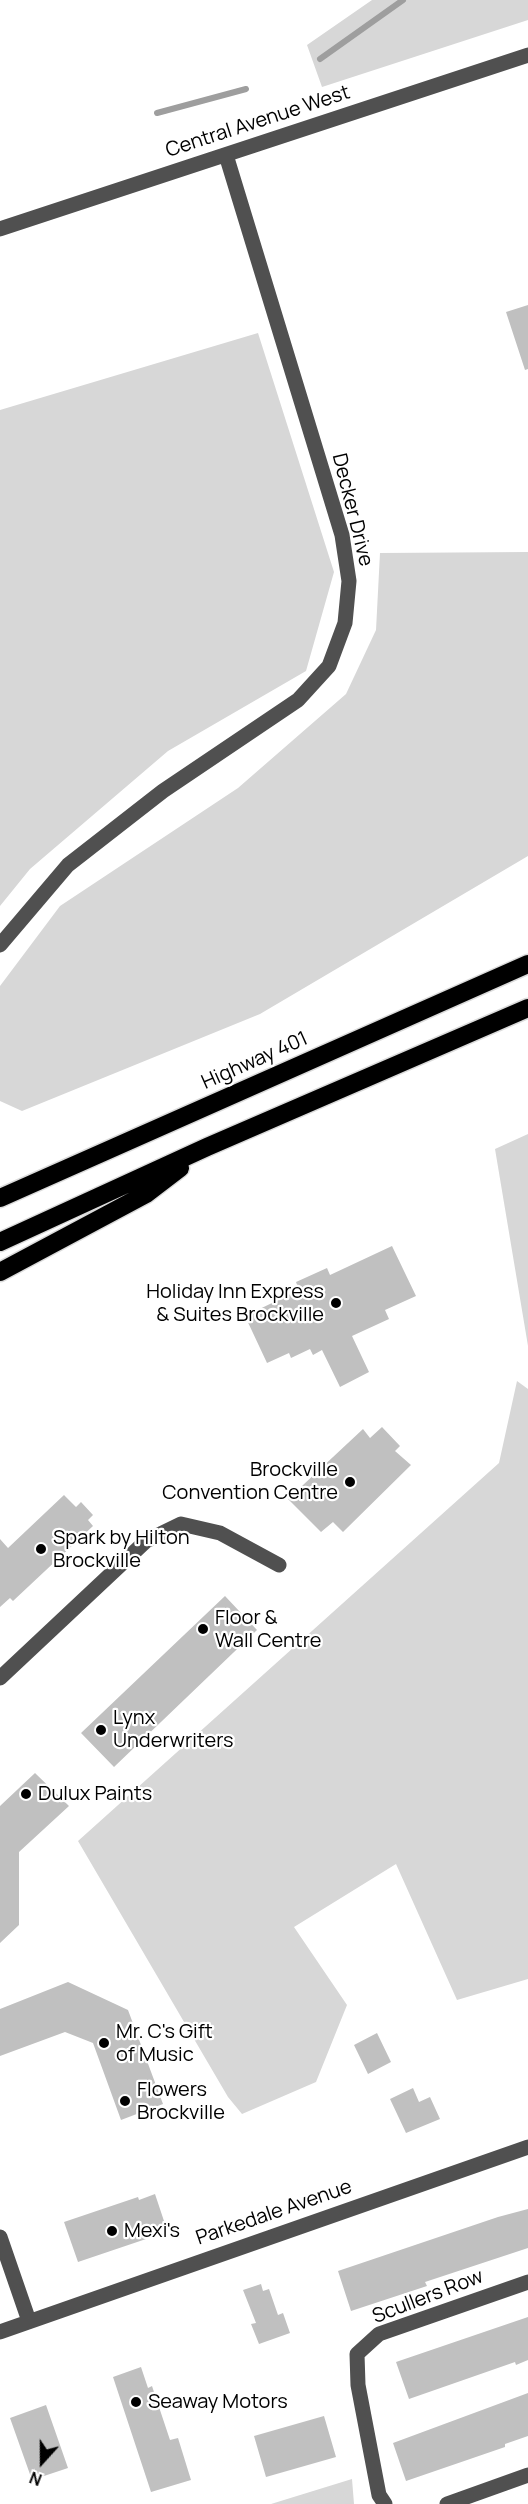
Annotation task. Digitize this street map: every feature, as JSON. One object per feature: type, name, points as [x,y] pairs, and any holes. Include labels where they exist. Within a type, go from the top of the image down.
[{"type":"highway","name":"Highway 401","points":[[0,1198],[528,964]]},
{"type":"highway","points":[[0,1242],[207,1147],[528,1008]]},
{"type":"highway","points":[[0,1272],[146,1194],[207,1147]]},
{"type":"highway","points":[[0,1189],[30,1184]]},
{"type":"street","name":"Central Avenue West","points":[[0,229],[528,55]]},
{"type":"street","name":"Decker Drive","points":[[0,945],[68,865],[163,791],[298,700],[329,666],[345,623],[349,581],[342,535],[226,155]]},
{"type":"street","points":[[0,1678],[146,1541],[181,1524],[220,1533],[279,1565]]},
{"type":"street","name":"Parkedale Avenue","points":[[0,2332],[528,2147]]},
{"type":"street","points":[[0,2237],[29,2321]]},
{"type":"street","name":"Scullers Row","points":[[385,2504],[380,2495],[358,2385],[357,2354],[379,2334],[528,2282]]},
{"type":"street","points":[[447,2504],[528,2475]]},
{"type":"shaded area","points":[[372,0],[528,0],[528,20],[322,87],[307,45]]},
{"type":"shaded area","points":[[258,333],[334,572],[306,671],[168,751],[30,869],[0,906],[0,410]]},
{"type":"shaded area","points":[[528,552],[528,856],[260,1014],[22,1111],[0,1101],[0,986],[60,906],[238,788],[346,694],[376,630],[380,553]]},
{"type":"shaded area","points":[[528,1134],[528,1346],[495,1149]]},
{"type":"shaded area","points":[[517,1381],[528,1389],[528,1979],[457,2000],[396,1864],[294,1927],[347,2005],[316,2082],[242,2114],[228,2097],[78,1841],[499,1463]]},
{"type":"shaded area","points":[[352,2479],[354,2504],[271,2504]]},
{"type":"building","points":[[528,305],[528,369],[525,370],[506,312]]},
{"type":"building","name":"Holiday Inn Express & Suites Brockville","points":[[392,1246],[416,1296],[385,1310],[389,1319],[352,1336],[369,1372],[340,1387],[322,1350],[313,1355],[310,1349],[291,1358],[289,1353],[267,1363],[245,1316],[299,1290],[296,1282],[327,1268],[330,1275]]},
{"type":"building","name":"Brockville Convention Centre","points":[[382,1427],[400,1446],[395,1451],[411,1465],[343,1532],[333,1522],[321,1532],[288,1499],[363,1429],[370,1438]]},
{"type":"building","name":"Spark by Hilton Brockville","points":[[64,1495],[76,1507],[81,1502],[93,1515],[88,1520],[93,1526],[13,1601],[10,1598],[0,1607],[0,1539],[8,1548]]},
{"type":"building","points":[[225,1596],[257,1630],[114,1767],[81,1733]]},
{"type":"building","points":[[35,1773],[69,1806],[19,1852],[19,1925],[0,1943],[0,1806]]},
{"type":"building","points":[[68,1982],[128,2010],[163,2104],[121,2120],[93,2043],[65,2032],[0,2056],[0,2009]]},
{"type":"building","points":[[377,2033],[391,2062],[368,2074],[354,2045]]},
{"type":"building","points":[[413,2088],[419,2102],[430,2097],[440,2119],[406,2133],[390,2099]]},
{"type":"building","name":"Mexi's","points":[[155,2194],[166,2227],[147,2234],[149,2238],[78,2262],[64,2222],[138,2197],[139,2200]]},
{"type":"building","points":[[528,2209],[528,2248],[425,2282],[427,2286],[351,2311],[338,2271]]},
{"type":"building","points":[[261,2284],[263,2291],[269,2289],[278,2315],[283,2313],[290,2333],[259,2344],[251,2324],[256,2323],[243,2290]]},
{"type":"building","points":[[528,2317],[528,2360],[516,2365],[515,2362],[409,2399],[396,2362]]},
{"type":"building","points":[[141,2367],[148,2388],[152,2386],[170,2440],[178,2438],[191,2480],[151,2492],[113,2377]]},
{"type":"building","points":[[528,2393],[528,2436],[505,2444],[505,2447],[406,2481],[393,2443]]},
{"type":"building","points":[[46,2405],[68,2468],[32,2480],[10,2418]]},
{"type":"building","points":[[324,2416],[336,2457],[266,2477],[254,2436]]},
{"type":"waterway","points":[[320,59],[403,0]]},
{"type":"waterway","points":[[157,113],[246,89]]},
{"type":"place","name":"Holiday Inn Express & Suites Brockville","points":[[336,1303]]},
{"type":"place","name":"Brockville Convention Centre","points":[[350,1482]]},
{"type":"place","name":"Spark by Hilton Brockville","points":[[41,1549]]},
{"type":"place","name":"Floor & Wall Centre","points":[[203,1629]]},
{"type":"place","name":"Lynx Underwriters","points":[[101,1730]]},
{"type":"place","name":"Dulux Paints","points":[[26,1794]]},
{"type":"place","name":"Mr. C's Gift of Music","points":[[104,2043]]},
{"type":"place","name":"Flowers Brockville","points":[[125,2101]]},
{"type":"place","name":"Mexi's","points":[[112,2231]]},
{"type":"place","name":"Seaway Motors","points":[[136,2402]]}]
